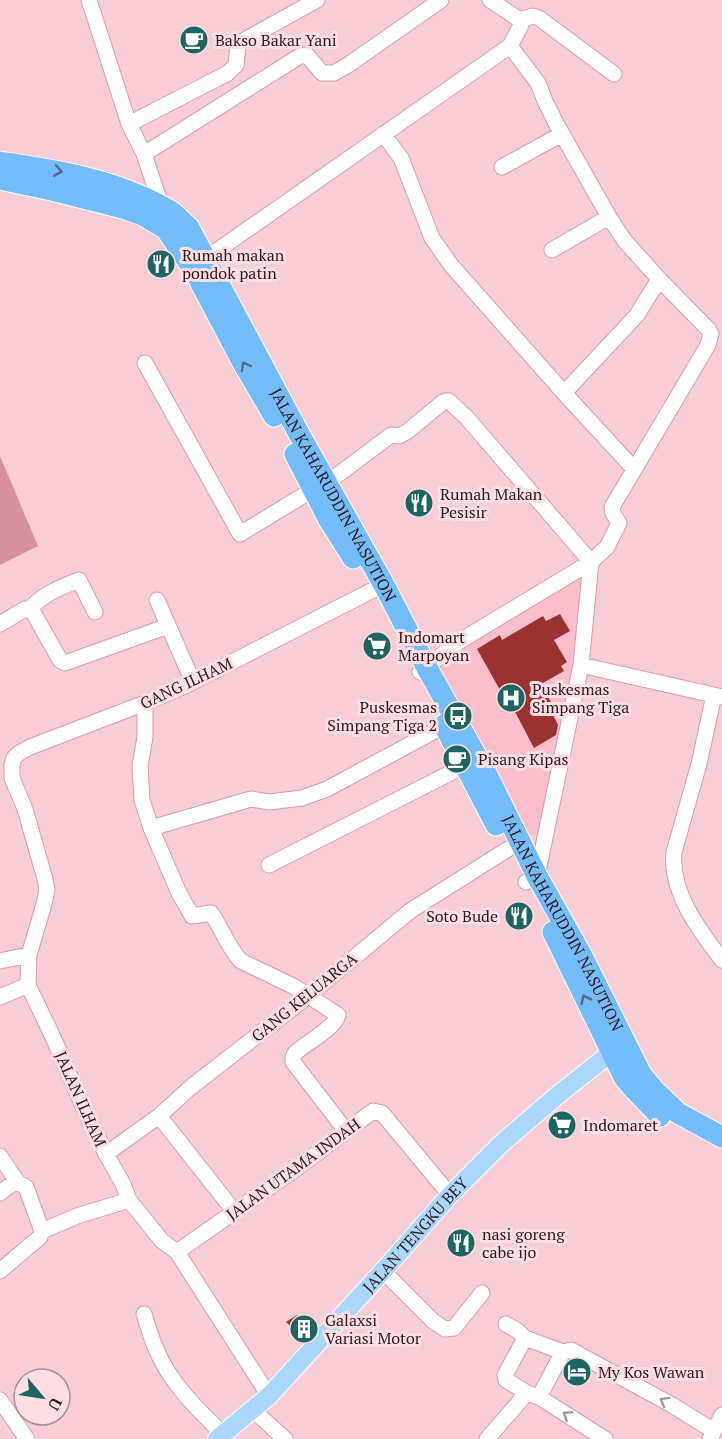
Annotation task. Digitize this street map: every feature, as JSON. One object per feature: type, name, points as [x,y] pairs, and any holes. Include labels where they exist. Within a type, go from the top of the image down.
[{"type":"highway","name":"JALAN KAHARUDDIN NASUTION","points":[[0,162],[64,172],[107,182],[158,213],[194,270],[243,363],[290,443],[384,585],[423,670],[444,726],[464,766],[508,849],[532,879]]},
{"type":"highway","name":"JALAN KAHARUDDIN NASUTION","points":[[0,179],[93,200],[143,215],[158,213],[178,216],[189,228],[298,432],[320,486],[329,520],[488,777],[584,997],[618,1048],[663,1099],[678,1113],[722,1137]]},
{"type":"highway","name":"JALAN KAHARUDDIN NASUTION","points":[[618,1048],[624,1077],[633,1088],[659,1114],[691,1137],[722,1153]]},
{"type":"main road","name":"JALAN TENGKU BEY","points":[[220,1437],[268,1396],[450,1195],[502,1143],[618,1048]]},
{"type":"street","points":[[89,0],[129,124],[144,154],[158,213]]},
{"type":"street","points":[[129,124],[228,73],[236,65],[239,44],[317,0]]},
{"type":"street","points":[[144,154],[300,56],[307,55],[322,73],[334,72],[348,65],[441,0]]},
{"type":"street","points":[[490,0],[520,20],[535,16],[614,74]]},
{"type":"street","points":[[206,259],[510,46],[521,25],[520,20]]},
{"type":"street","points":[[423,670],[460,640],[591,562],[607,547],[619,523],[612,507],[708,345],[711,334],[710,330],[624,240],[562,134],[538,82],[510,46]]},
{"type":"street","points":[[383,134],[401,158],[432,238],[451,265],[634,469]]},
{"type":"street","points":[[502,167],[562,134]]},
{"type":"street","points":[[552,250],[609,217]]},
{"type":"street","points":[[564,393],[637,315],[659,279]]},
{"type":"street","points":[[145,363],[240,534],[320,486],[391,435],[399,436],[408,431],[446,400],[467,418],[591,562],[581,665],[532,879]]},
{"type":"street","points":[[30,610],[49,592],[79,580],[95,612]]},
{"type":"street","name":"GANG ILHAM","points":[[6,781],[14,758],[30,747],[145,704],[373,590]]},
{"type":"street","points":[[157,600],[193,682]]},
{"type":"street","points":[[0,624],[25,609],[30,610],[60,660],[65,663],[168,626]]},
{"type":"street","points":[[581,665],[718,696],[674,852],[673,864],[682,897],[700,930],[722,960]]},
{"type":"street","points":[[145,704],[146,737],[140,766],[142,800],[151,828],[179,893],[192,916],[211,913],[242,961],[309,995],[337,1013],[339,1016],[333,1024],[298,1050],[293,1062],[346,1131]]},
{"type":"street","points":[[151,828],[251,799],[269,802],[302,798],[327,789],[444,726]]},
{"type":"street","points":[[269,865],[464,766]]},
{"type":"street","name":"JALAN ILHAM","points":[[6,781],[25,809],[45,879],[46,890],[39,926],[29,956],[28,985],[105,1154],[123,1184],[129,1200],[162,1241],[177,1252],[268,1396]]},
{"type":"street","name":"GANG KELUARGA","points":[[105,1154],[159,1116],[191,1087],[309,995],[410,911],[508,849]]},
{"type":"street","points":[[0,961],[29,956]]},
{"type":"street","points":[[0,997],[28,985]]},
{"type":"street","name":"JALAN UTAMA INDAH","points":[[177,1252],[297,1168],[373,1111],[382,1113],[450,1195]]},
{"type":"street","points":[[159,1116],[234,1211]]},
{"type":"street","points":[[0,1156],[18,1183],[26,1187],[42,1231],[40,1237],[32,1245],[0,1271]]},
{"type":"street","points":[[0,1193],[13,1183],[18,1183]]},
{"type":"street","points":[[42,1231],[77,1216],[129,1200]]},
{"type":"street","points":[[383,1271],[433,1321],[445,1329],[454,1328],[482,1293]]},
{"type":"street","points":[[144,1314],[156,1350],[174,1381],[220,1437]]},
{"type":"street","points":[[506,1324],[525,1338],[563,1352],[571,1350],[672,1405],[712,1435],[722,1415]]},
{"type":"street","points":[[525,1338],[505,1375],[507,1382],[533,1395],[605,1439]]},
{"type":"street","points":[[487,1439],[533,1395],[563,1352]]},
{"type":"street","points":[[0,1400],[27,1439]]},
{"type":"street","points":[[252,1409],[285,1439]]},
{"type":"shaded area","points":[[0,456],[38,546],[0,565]]},
{"type":"shaded area","name":"Puskesmas Simpang Tiga","points":[[581,574],[593,582],[541,827],[537,835],[529,835],[435,668],[461,645]]},
{"type":"building","points":[[560,614],[570,631],[554,640],[567,662],[561,666],[564,671],[541,684],[557,713],[553,715],[558,725],[556,735],[534,748],[513,708],[518,705],[507,686],[500,690],[477,649],[500,635],[502,640],[543,616],[546,621]]},
{"type":"building","name":"Galaxsi Variasi Motor","points":[[297,1315],[314,1330],[305,1340],[286,1322]]},
{"type":"place","name":"Bakso Bakar Yani","points":[[194,40]]},
{"type":"place","name":"Rumah makan pondok patin","points":[[161,264]]},
{"type":"place","name":"Rumah Makan Pesisir","points":[[419,503]]},
{"type":"place","name":"Indomart Marpoyan","points":[[377,646]]},
{"type":"place","name":"Puskesmas Simpang Tiga","points":[[511,698]]},
{"type":"place","name":"Puskesmas Simpang Tiga 2","points":[[458,716]]},
{"type":"place","name":"Pisang Kipas","points":[[457,759]]},
{"type":"place","name":"Soto Bude","points":[[519,916]]},
{"type":"place","name":"Indomaret","points":[[562,1125]]},
{"type":"place","name":"nasi goreng cabe ijo","points":[[461,1243]]},
{"type":"place","name":"Galaxsi Variasi Motor","points":[[304,1329]]},
{"type":"place","name":"My Kos Wawan","points":[[577,1372]]}]
